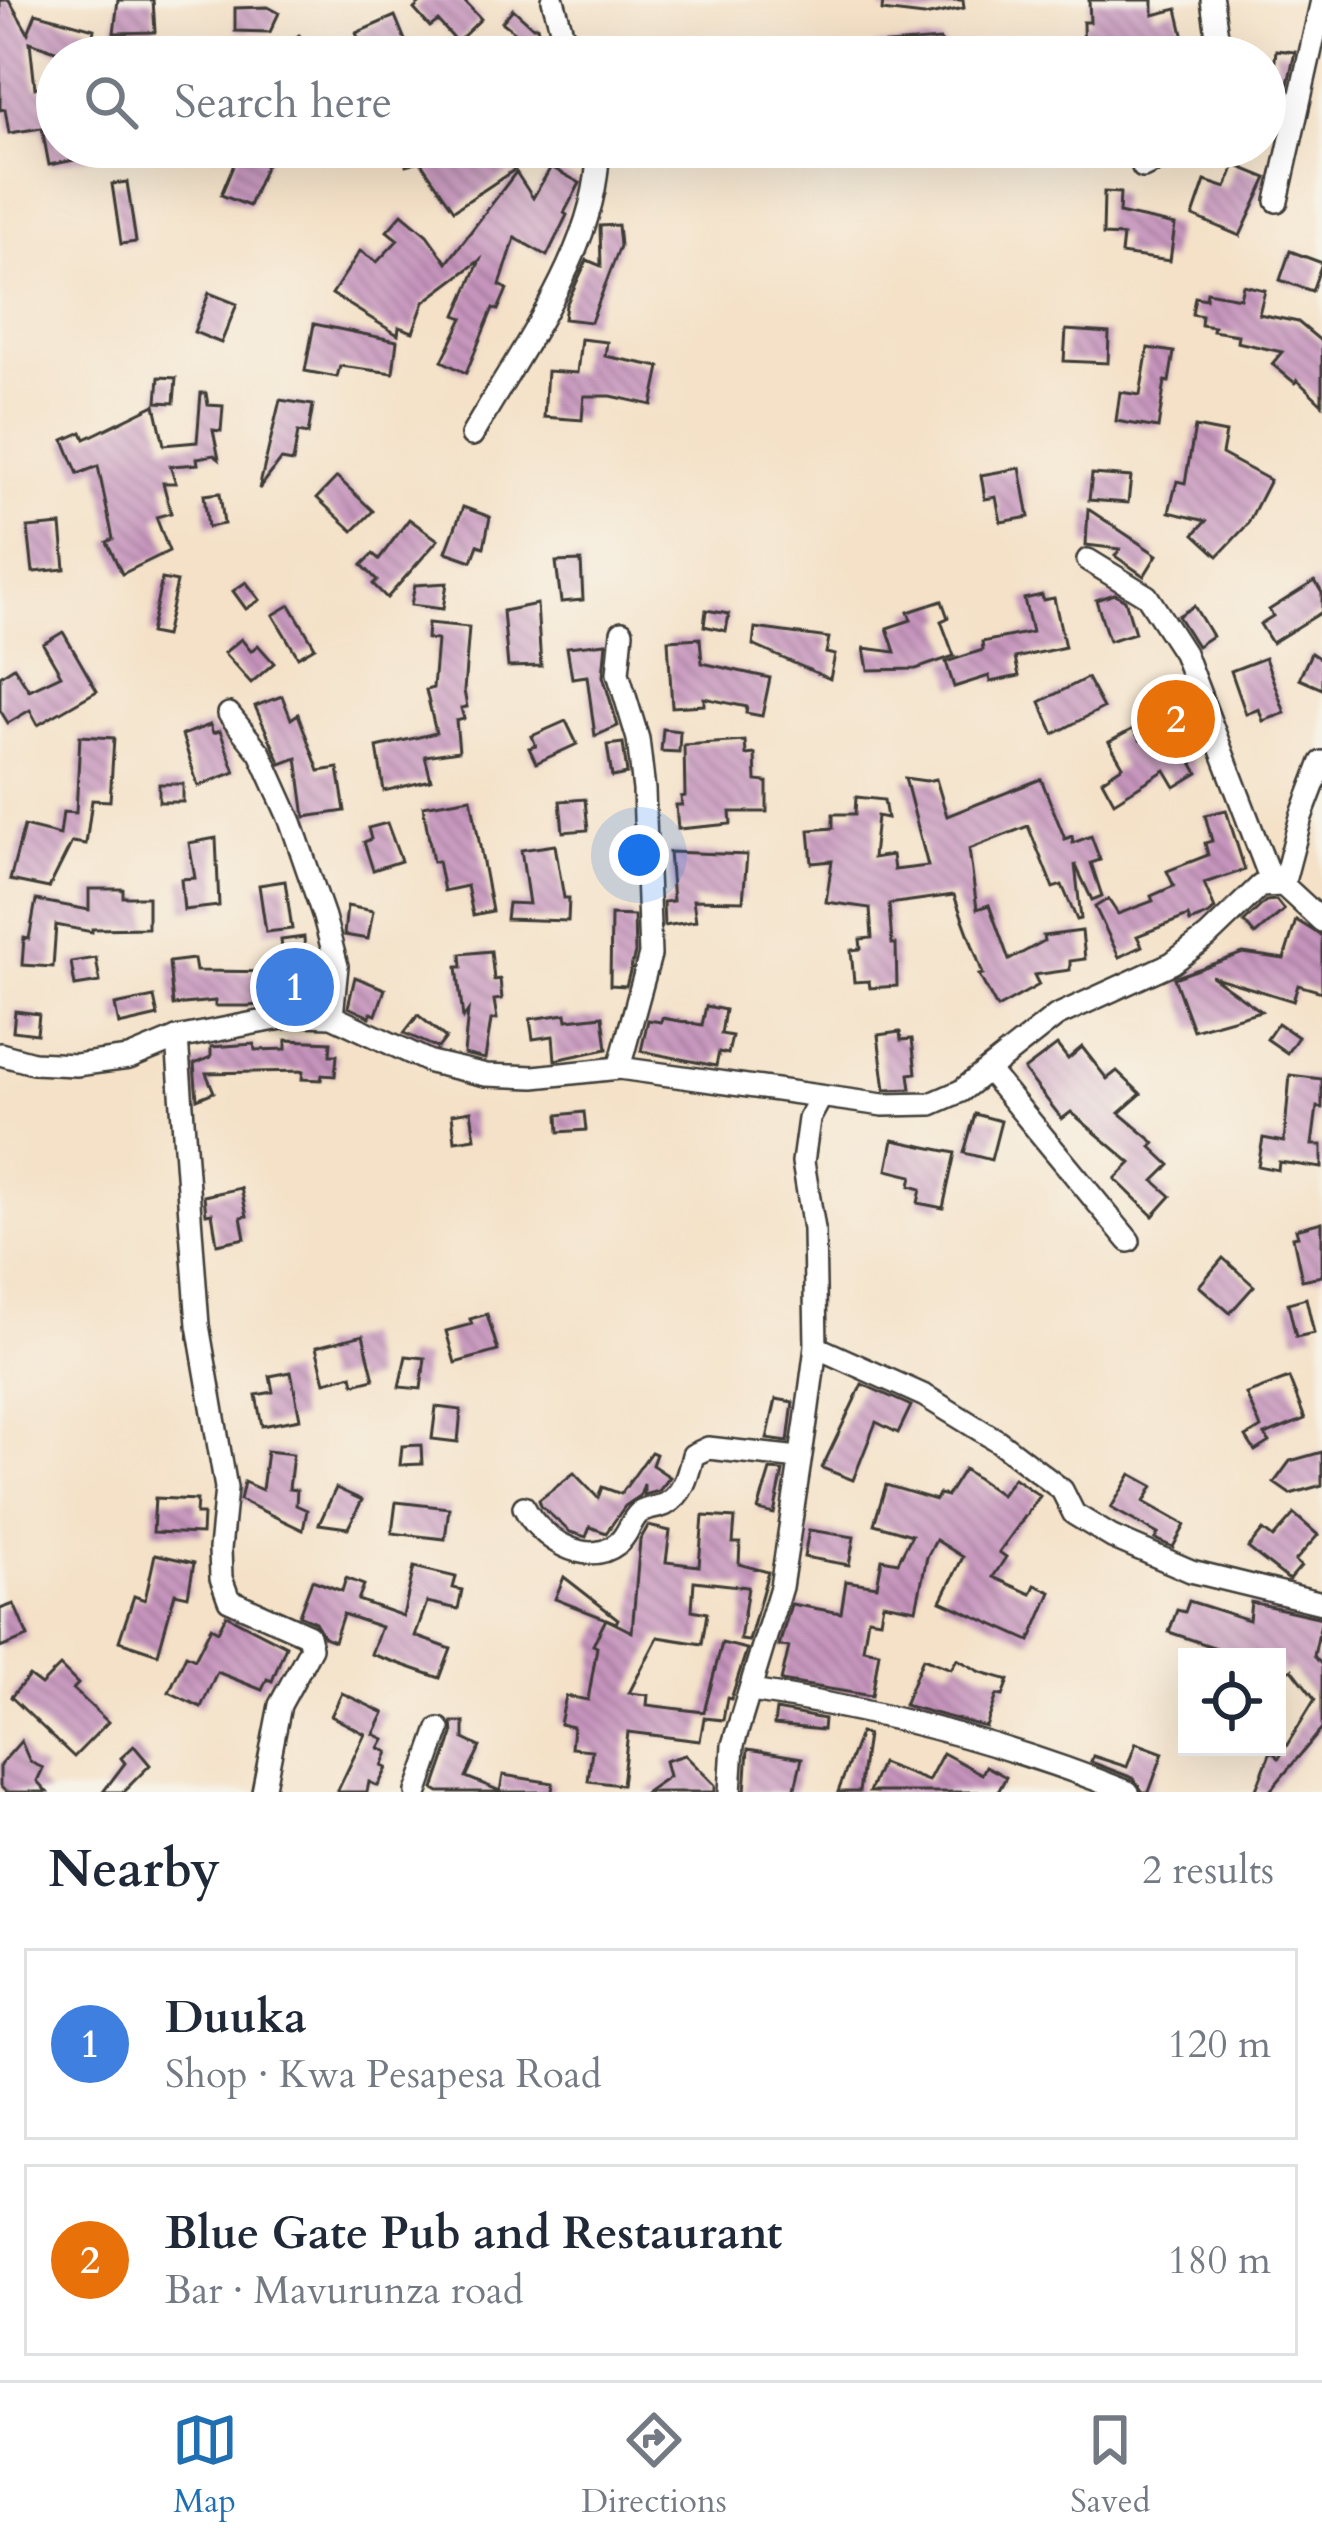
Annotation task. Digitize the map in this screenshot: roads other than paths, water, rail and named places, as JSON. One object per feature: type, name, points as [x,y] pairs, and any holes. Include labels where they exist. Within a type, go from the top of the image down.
[{"type":"street","points":[[553,0],[563,36]]},
{"type":"street","points":[[1212,0],[1217,36]]},
{"type":"street","points":[[1286,157],[1322,0]]},
{"type":"street","points":[[472,435],[585,226],[599,168]]},
{"type":"street","points":[[1276,201],[1284,168]]},
{"type":"street","points":[[1088,560],[1147,596],[1184,652],[1278,884],[1322,920]]},
{"type":"street","points":[[619,1068],[650,955],[644,790],[638,739],[618,673],[622,632]]},
{"type":"street","points":[[229,714],[260,753],[318,898],[337,967],[332,1016]]},
{"type":"street","points":[[1278,884],[1322,762]]},
{"type":"street","points":[[0,1054],[33,1063],[76,1065],[129,1058],[177,1038],[300,1016],[332,1016],[430,1062],[486,1075],[534,1077],[619,1068],[883,1105],[931,1104],[947,1100],[1056,1016],[1172,963],[1207,937],[1244,897],[1259,886],[1278,884]]},
{"type":"street","points":[[177,1038],[197,1325],[226,1488],[221,1578],[229,1600],[308,1635],[311,1648],[280,1705],[263,1792]]},
{"type":"street","points":[[988,1070],[1129,1241]]},
{"type":"street","points":[[730,1792],[733,1745],[781,1587],[816,1347],[814,1229],[803,1162],[809,1119],[821,1097]]},
{"type":"street","points":[[816,1347],[926,1396],[998,1441],[1062,1490],[1074,1514],[1112,1537],[1191,1570],[1322,1603]]},
{"type":"street","points":[[524,1507],[534,1527],[578,1552],[598,1553],[616,1546],[638,1514],[666,1504],[680,1491],[693,1455],[708,1448],[800,1458]]},
{"type":"street","points":[[751,1691],[861,1711],[1016,1750],[1128,1792]]},
{"type":"street","points":[[417,1792],[439,1729]]},
{"type":"place","name":"Blue Gate Pub and Restaurant","points":[[1176,719]]},
{"type":"place","name":"Duuka","points":[[295,987]]}]
